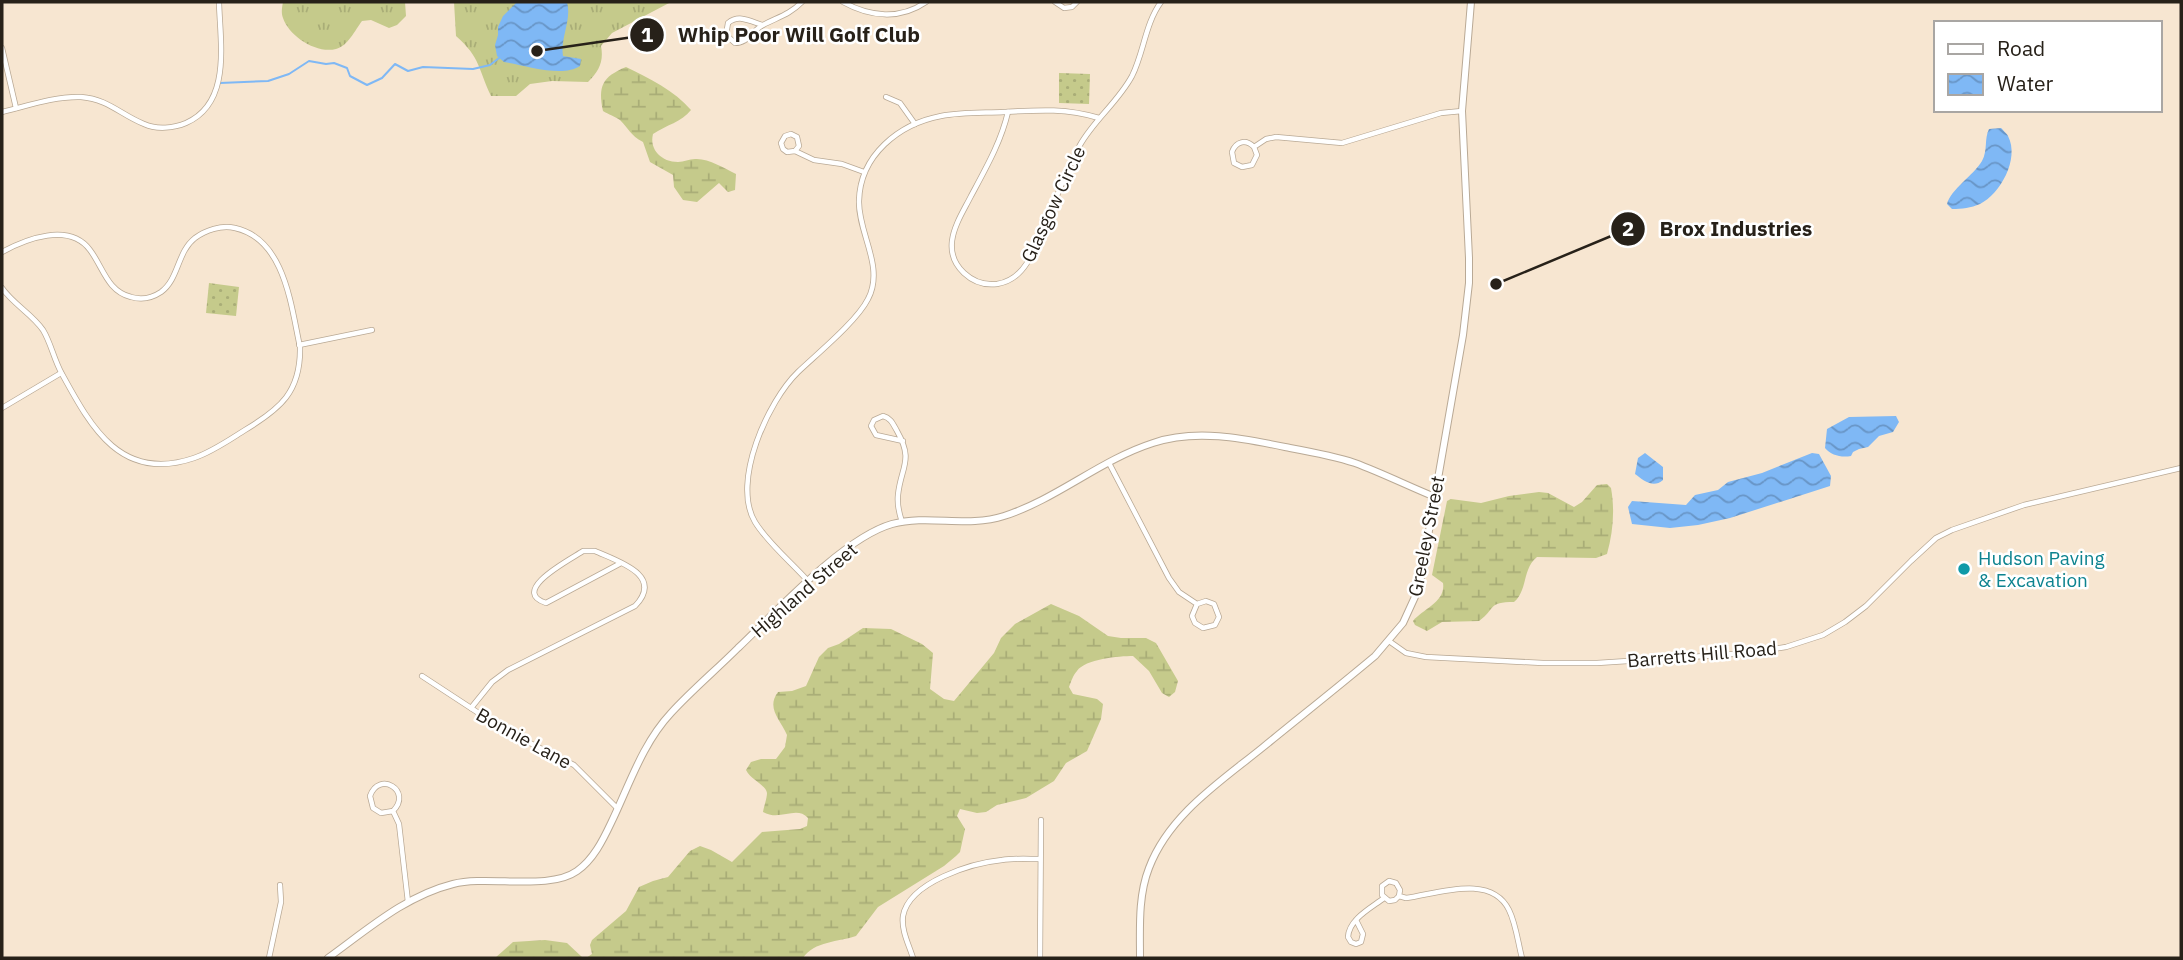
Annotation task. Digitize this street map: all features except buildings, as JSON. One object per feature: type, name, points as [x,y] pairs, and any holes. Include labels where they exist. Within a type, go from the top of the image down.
[{"type":"street","points":[[2,112],[62,98],[82,97],[107,103],[152,126],[171,127],[189,122],[204,110],[217,88],[220,67],[219,2]]},
{"type":"street","points":[[762,25],[734,18],[725,30],[731,41],[739,43],[762,25],[783,17],[802,2]]},
{"type":"street","points":[[843,2],[867,12],[887,15],[904,12],[926,2]]},
{"type":"street","points":[[1055,2],[1060,7],[1068,8],[1077,2]]},
{"type":"street","name":"Glasgow Circle","points":[[1008,112],[999,144],[952,240],[953,257],[959,268],[983,284],[1004,282],[1023,268],[1074,156],[1132,76],[1151,20],[1161,2]]},
{"type":"street","name":"Greeley Street","points":[[1140,958],[1141,907],[1145,881],[1159,846],[1174,825],[1211,789],[1389,641],[1409,612],[1419,588],[1464,335],[1469,284],[1468,207],[1462,111],[1471,2]]},
{"type":"street","points":[[2,48],[16,108]]},
{"type":"street","points":[[886,97],[900,103],[915,124]]},
{"type":"street","points":[[808,581],[755,521],[748,503],[747,485],[754,453],[775,401],[792,378],[857,315],[872,292],[872,259],[859,203],[864,172],[888,140],[915,124],[932,118],[958,113],[1069,110],[1099,118]]},
{"type":"street","points":[[1254,146],[1257,155],[1252,165],[1242,167],[1234,163],[1231,154],[1235,146],[1244,142],[1254,146],[1271,137],[1342,143],[1441,113],[1462,111]]},
{"type":"street","points":[[795,151],[799,146],[798,140],[794,135],[785,136],[781,143],[783,149],[795,151],[814,160],[842,164],[864,172]]},
{"type":"street","points":[[2,252],[31,239],[70,236],[91,250],[106,279],[115,289],[132,298],[144,298],[156,295],[166,287],[174,277],[186,248],[195,238],[219,227],[244,230],[265,246],[279,267],[299,345],[300,360],[296,379],[288,396],[270,415],[204,454],[167,463],[141,461],[129,457],[108,443],[91,424],[61,373],[41,327],[13,302],[2,288]]},
{"type":"street","points":[[299,345],[372,330]]},
{"type":"street","points":[[2,408],[61,373]]},
{"type":"street","points":[[902,522],[898,502],[906,459],[903,441],[889,418],[883,416],[874,420],[871,426],[876,435],[903,441]]},
{"type":"street","name":"Highland Street","points":[[328,958],[408,902],[439,888],[464,881],[548,880],[576,872],[592,856],[618,809],[648,744],[679,704],[808,581],[839,555],[888,525],[926,520],[978,522],[1003,516],[1034,503],[1141,447],[1161,440],[1190,436],[1254,441],[1341,459],[1434,497]]},
{"type":"street","points":[[1109,463],[1169,578],[1179,592],[1197,604],[1210,602],[1217,608],[1219,617],[1215,625],[1203,628],[1195,623],[1192,615],[1197,604]]},
{"type":"street","name":"Barretts Hill Road","points":[[1389,641],[1406,653],[1426,657],[1543,663],[1597,663],[1786,648],[1823,635],[1845,622],[1866,607],[1936,538],[1952,530],[2024,505],[2181,468]]},
{"type":"street","points":[[471,708],[492,682],[508,670],[635,606],[645,593],[644,582],[633,569],[621,563],[595,551],[583,551],[545,574],[536,588],[541,602],[551,601],[621,563]]},
{"type":"street","name":"Bonnie Lane","points":[[422,676],[517,737],[574,765],[618,809]]},
{"type":"street","points":[[389,784],[397,790],[400,801],[393,811],[381,813],[373,807],[370,796],[376,786],[389,784]]},
{"type":"street","points":[[393,811],[399,824],[408,902]]},
{"type":"street","points":[[1040,958],[1041,820]]},
{"type":"street","points":[[913,958],[903,924],[904,914],[916,892],[926,885],[990,862],[1040,859]]},
{"type":"street","points":[[1389,881],[1395,882],[1401,890],[1399,896],[1393,900],[1384,898],[1381,887],[1389,881]]},
{"type":"street","points":[[269,958],[281,902],[280,885]]},
{"type":"street","points":[[1399,896],[1406,898],[1469,888],[1489,892],[1503,902],[1509,911],[1522,958]]},
{"type":"street","points":[[1356,920],[1363,935],[1362,942],[1356,944],[1350,941],[1350,927],[1356,920],[1384,898]]},
{"type":"green space","points":[[283,2],[405,2],[406,16],[397,25],[389,28],[371,20],[362,21],[344,45],[328,50],[304,42],[291,31],[282,16]]},
{"type":"green space","points":[[454,2],[671,2],[612,33],[601,46],[600,65],[588,82],[552,81],[530,84],[516,96],[491,96],[475,58],[456,36]]},
{"type":"green space","points":[[626,67],[669,91],[691,110],[653,134],[653,145],[658,154],[672,161],[700,159],[721,166],[736,174],[735,190],[728,192],[719,183],[697,202],[683,200],[674,187],[673,175],[650,162],[643,142],[620,120],[603,111],[601,95],[604,83]]},
{"type":"green space","points":[[1059,73],[1090,74],[1089,104],[1059,103]]},
{"type":"green space","points":[[209,283],[239,287],[236,316],[206,313]]},
{"type":"green space","points":[[1607,484],[1611,488],[1613,513],[1607,554],[1596,558],[1537,557],[1529,567],[1521,592],[1514,602],[1496,605],[1479,621],[1442,622],[1427,631],[1415,625],[1413,621],[1437,600],[1443,590],[1443,583],[1432,575],[1447,501],[1451,499],[1481,503],[1539,492],[1548,493],[1574,507],[1597,485]]},
{"type":"green space","points":[[1051,604],[1079,616],[1108,636],[1146,638],[1156,643],[1178,681],[1175,692],[1169,697],[1162,693],[1149,671],[1133,656],[1103,659],[1081,667],[1074,674],[1069,687],[1073,694],[1097,699],[1103,704],[1101,719],[1087,751],[1066,763],[1054,781],[1026,798],[997,805],[986,812],[960,809],[957,816],[965,829],[960,852],[944,866],[878,907],[856,936],[820,945],[803,958],[586,958],[592,954],[592,940],[626,911],[639,887],[668,877],[690,851],[700,846],[732,862],[762,832],[807,826],[808,818],[803,814],[769,815],[763,812],[766,790],[746,770],[751,762],[776,759],[785,747],[787,735],[775,714],[775,698],[778,692],[806,686],[819,657],[828,648],[863,628],[891,629],[922,644],[933,653],[930,689],[944,699],[954,701],[994,653],[1001,638],[1015,624]]},
{"type":"green space","points":[[545,940],[567,943],[583,958],[495,958],[513,942]]},
{"type":"water","points":[[517,2],[567,2],[563,56],[581,59],[580,66],[563,71],[543,70],[504,62],[497,56],[495,45],[498,27],[503,16]]},
{"type":"water","points":[[2001,128],[2008,136],[2011,155],[2010,165],[2001,184],[1980,204],[1952,209],[1947,204],[1949,198],[1982,161],[1989,129]]},
{"type":"water","points":[[1896,416],[1899,422],[1893,432],[1879,436],[1868,447],[1853,452],[1851,456],[1837,455],[1825,448],[1827,429],[1849,417]]},
{"type":"water","points":[[1645,453],[1663,467],[1663,480],[1659,483],[1648,483],[1635,474],[1638,458]]},
{"type":"water","points":[[1812,453],[1819,454],[1831,476],[1830,486],[1730,518],[1698,525],[1670,528],[1632,524],[1628,507],[1632,501],[1686,505],[1695,495],[1718,490],[1728,482],[1762,473]]},
{"type":"waterway","points":[[220,83],[268,81],[289,74],[309,61],[334,63],[347,68],[350,76],[367,85],[382,78],[395,64],[408,71],[423,67],[473,69],[490,65],[499,58]]},
{"type":"place","name":"Whip Poor Will Golf Club","points":[[537,51]]},
{"type":"place","name":"Brox Industries","points":[[1496,284]]},
{"type":"place","name":"Hudson Paving & Excavation","points":[[1964,569]]}]
